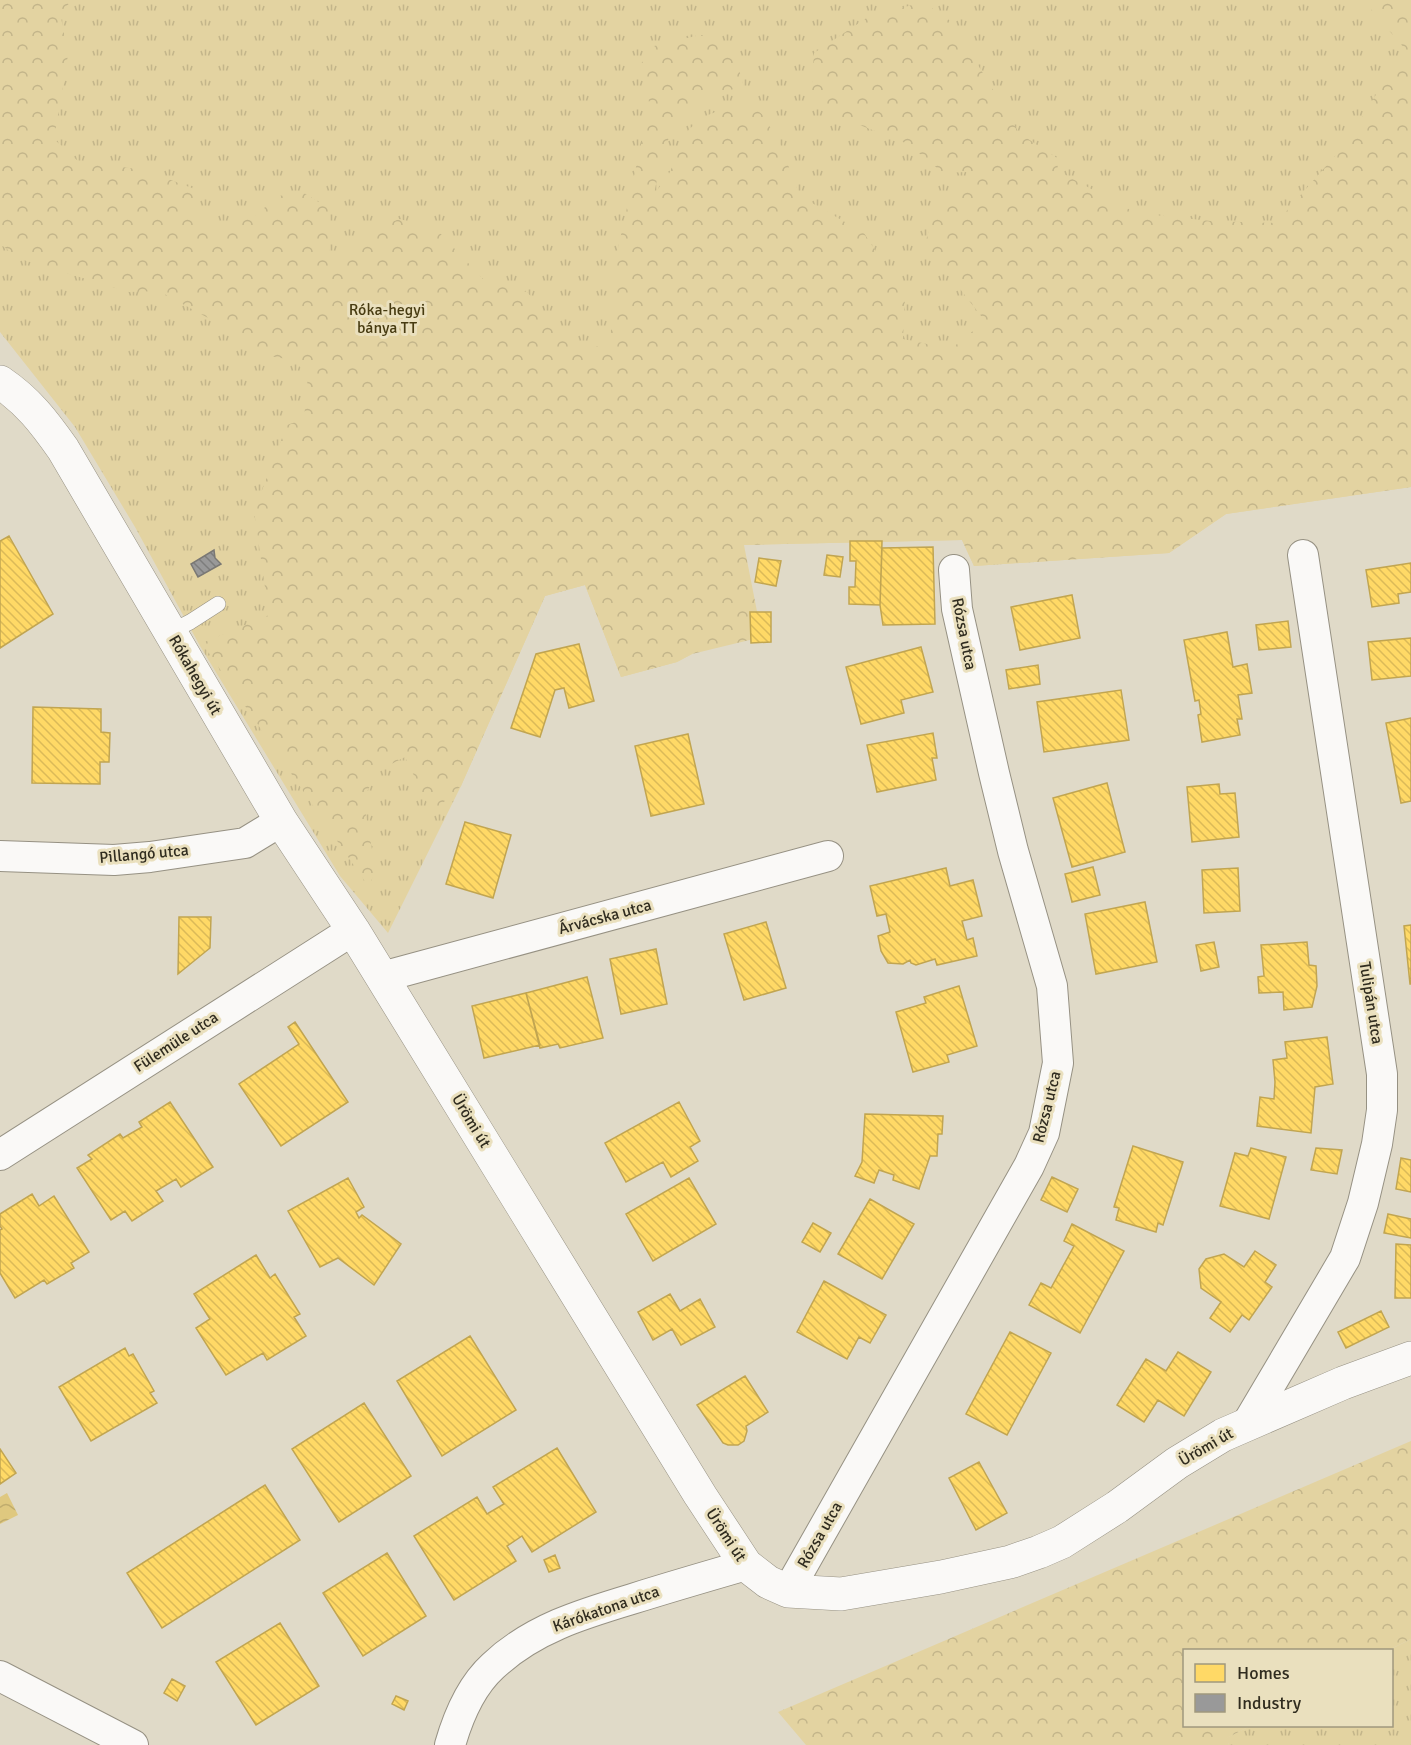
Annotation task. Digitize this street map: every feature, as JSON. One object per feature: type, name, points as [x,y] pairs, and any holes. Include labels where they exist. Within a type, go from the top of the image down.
[{"type":"street","name":"Rókahegyi út","points":[[0,382],[19,394],[36,412],[63,449],[281,821],[382,977]]},
{"type":"street","name":"Tulipán utca","points":[[1247,1424],[1346,1258],[1363,1203],[1382,1110],[1382,1074],[1303,555]]},
{"type":"street","name":"Rózsa utca","points":[[788,1591],[1029,1166],[1044,1132],[1058,1063],[1052,986],[994,773],[957,609],[954,570]]},
{"type":"street","name":"Pillangó utca","points":[[0,856],[114,860],[150,857],[245,843],[281,821]]},
{"type":"street","name":"Árvácska utca","points":[[382,977],[828,856]]},
{"type":"street","name":"Fülemüle utca","points":[[0,1155],[353,930]]},
{"type":"street","name":"Ürömi út","points":[[382,977],[694,1485],[746,1565],[768,1582],[788,1591],[841,1594],[884,1588],[1010,1562],[1039,1552],[1062,1542],[1117,1507],[1177,1463],[1223,1435],[1343,1383],[1411,1358]]},
{"type":"street","name":"Kárókatona utca","points":[[450,1745],[457,1721],[474,1688],[492,1667],[518,1646],[552,1626],[596,1610],[746,1565]]},
{"type":"street","points":[[0,1676],[133,1745]]},
{"type":"lane","points":[[170,632],[218,604]]},
{"type":"green space","name":"Róka-hegyi bánya TT","points":[[0,0],[1411,0],[1411,487],[1226,514],[1169,553],[974,566],[962,540],[744,545],[692,654],[677,662],[621,677],[585,585],[545,596],[461,786],[388,933],[340,876],[200,646],[135,527],[75,427],[0,332]]},
{"type":"green space","name":"Róka-hegyi bánya TT","points":[[73,0],[60,12],[68,55],[54,139],[78,161],[144,170],[192,188],[198,218],[216,228],[256,215],[278,196],[304,193],[330,209],[329,259],[350,259],[367,230],[400,219],[438,231],[486,282],[527,292],[566,337],[583,349],[604,345],[613,326],[613,271],[650,111],[647,86],[642,77],[635,72],[654,46],[700,35],[720,37],[735,56],[744,87],[708,95],[684,111],[669,137],[654,194],[668,176],[689,129],[708,115],[728,107],[752,106],[763,115],[780,144],[800,196],[864,233],[905,297],[903,339],[951,349],[985,321],[925,244],[933,216],[975,184],[966,172],[943,173],[908,144],[847,120],[811,99],[814,53],[868,17],[923,2],[952,22],[1019,133],[1057,158],[1058,171],[1136,213],[1211,221],[1276,223],[1348,141],[1383,83],[1411,60],[1411,487],[1226,514],[1169,553],[974,566],[962,540],[744,545],[762,637],[692,654],[677,662],[621,677],[585,585],[545,596],[461,786],[432,813],[405,757],[378,771],[363,799],[376,872],[368,886],[202,643],[269,615],[254,511],[287,425],[304,419],[308,375],[293,360],[251,353],[219,324],[159,291],[129,292],[20,259],[0,244],[0,1]]},
{"type":"green space","points":[[1363,0],[1411,0],[1411,56]]},
{"type":"green space","points":[[1411,1441],[1411,1639],[1391,1649],[1183,1649],[1183,1727],[1248,1727],[1227,1738],[1229,1745],[806,1745],[778,1712]]},
{"type":"green space","points":[[1411,1639],[1411,1745],[1229,1745],[1226,1738],[1248,1727],[1393,1727],[1393,1649],[1391,1649]]},
{"type":"water","points":[[7,1493],[18,1515],[0,1524],[0,1497]]},
{"type":"building: Homes","points":[[9,536],[53,614],[0,648],[0,541]]},
{"type":"building: Homes","points":[[850,541],[882,541],[880,605],[849,604],[849,587],[855,587],[856,561],[850,561]]},
{"type":"building: Homes","points":[[933,547],[935,624],[883,625],[880,605],[882,548]]},
{"type":"building: Homes","points":[[827,555],[843,557],[840,577],[824,575]]},
{"type":"building: Homes","points":[[759,558],[781,561],[776,586],[755,582]]},
{"type":"building: Homes","points":[[1411,563],[1411,592],[1398,594],[1399,603],[1372,607],[1366,570]]},
{"type":"building: Homes","points":[[1072,595],[1080,638],[1020,650],[1011,607]]},
{"type":"building: Homes","points":[[750,612],[771,612],[771,642],[751,643]]},
{"type":"building: Homes","points":[[1288,621],[1291,647],[1259,650],[1256,625]]},
{"type":"building: Homes","points":[[1227,632],[1233,667],[1247,664],[1252,693],[1238,695],[1242,719],[1237,719],[1240,735],[1202,742],[1198,715],[1201,714],[1199,700],[1195,701],[1184,640]]},
{"type":"building: Homes","points":[[1411,638],[1411,676],[1372,680],[1368,642]]},
{"type":"building: Homes","points":[[579,644],[594,701],[569,708],[564,688],[555,690],[540,737],[511,728],[536,654]]},
{"type":"building: Homes","points":[[921,647],[933,692],[901,700],[904,713],[861,724],[846,667]]},
{"type":"building: Homes","points":[[1038,665],[1040,684],[1009,689],[1006,670]]},
{"type":"building: Homes","points":[[1121,690],[1129,740],[1044,752],[1037,702]]},
{"type":"building: Homes","points":[[33,707],[101,709],[101,732],[110,733],[109,762],[100,762],[100,784],[32,783]]},
{"type":"building: Homes","points":[[1411,718],[1411,801],[1401,803],[1386,723]]},
{"type":"building: Homes","points":[[933,733],[937,758],[932,758],[936,780],[877,792],[867,745]]},
{"type":"building: Homes","points":[[688,734],[704,804],[651,816],[635,746]]},
{"type":"building: Homes","points":[[1107,783],[1125,852],[1072,867],[1053,798]]},
{"type":"building: Homes","points":[[1219,784],[1220,794],[1235,793],[1239,837],[1192,842],[1187,787]]},
{"type":"building: Homes","points":[[465,822],[511,835],[493,898],[446,884]]},
{"type":"building: Homes","points":[[1093,867],[1100,895],[1072,902],[1065,874]]},
{"type":"building: Homes","points":[[946,868],[950,886],[973,880],[982,916],[962,921],[967,940],[973,938],[977,956],[937,965],[935,959],[916,965],[910,960],[903,964],[888,963],[881,951],[878,936],[890,932],[886,914],[877,916],[870,886]]},
{"type":"building: Homes","points":[[1238,868],[1240,911],[1204,913],[1202,870]]},
{"type":"building: Homes","points":[[1145,902],[1157,962],[1096,974],[1085,914]]},
{"type":"building: Homes","points":[[179,917],[211,917],[210,948],[178,974]]},
{"type":"building: Homes","points":[[766,922],[786,988],[744,1000],[724,934]]},
{"type":"building: Homes","points":[[1411,925],[1411,984],[1410,984],[1404,926]]},
{"type":"building: Homes","points":[[1214,942],[1219,967],[1201,971],[1196,945]]},
{"type":"building: Homes","points":[[1307,942],[1309,965],[1316,966],[1317,986],[1312,1007],[1284,1010],[1283,992],[1259,993],[1258,977],[1264,976],[1261,945]]},
{"type":"building: Homes","points":[[656,949],[667,1004],[621,1014],[610,959]]},
{"type":"building: Homes","points":[[587,977],[603,1038],[560,1048],[558,1044],[540,1048],[526,993]]},
{"type":"building: Homes","points":[[959,986],[977,1046],[947,1055],[949,1062],[913,1072],[896,1012],[926,1003],[924,997]]},
{"type":"building: Homes","points":[[526,993],[540,1045],[484,1058],[472,1006]]},
{"type":"building: Homes","points":[[295,1022],[348,1102],[281,1146],[239,1084],[299,1044],[288,1027]]},
{"type":"building: Homes","points":[[1327,1037],[1333,1084],[1315,1087],[1311,1133],[1257,1126],[1260,1097],[1274,1099],[1273,1060],[1287,1058],[1285,1042]]},
{"type":"building: Homes","points":[[170,1102],[213,1167],[181,1187],[176,1179],[156,1191],[163,1201],[132,1221],[125,1211],[111,1220],[77,1168],[92,1159],[88,1155],[120,1134],[123,1138],[142,1127],[139,1122]]},
{"type":"building: Homes","points":[[679,1102],[700,1141],[690,1147],[698,1161],[671,1177],[663,1162],[626,1182],[605,1143]]},
{"type":"building: Homes","points":[[865,1114],[943,1116],[942,1134],[938,1134],[937,1156],[930,1156],[919,1189],[893,1180],[894,1175],[879,1170],[874,1183],[855,1176],[862,1162]]},
{"type":"building: Homes","points":[[1133,1146],[1183,1162],[1163,1225],[1158,1223],[1156,1232],[1116,1220],[1119,1208],[1114,1207]]},
{"type":"building: Homes","points":[[1251,1148],[1286,1157],[1269,1219],[1220,1206],[1235,1153],[1248,1156]]},
{"type":"building: Homes","points":[[1316,1148],[1342,1150],[1337,1174],[1311,1170]]},
{"type":"building: Homes","points":[[1401,1158],[1411,1160],[1411,1192],[1396,1189]]},
{"type":"building: Homes","points":[[1052,1177],[1078,1189],[1067,1212],[1041,1200]]},
{"type":"building: Homes","points":[[348,1178],[364,1207],[356,1212],[359,1218],[362,1215],[401,1244],[374,1285],[338,1258],[320,1267],[288,1211]]},
{"type":"building: Homes","points":[[689,1178],[716,1224],[653,1261],[626,1214]]},
{"type":"building: Homes","points":[[32,1194],[39,1206],[54,1196],[89,1252],[71,1263],[74,1268],[47,1284],[44,1280],[15,1298],[0,1273],[0,1230],[2,1229],[0,1214]]},
{"type":"building: Homes","points":[[870,1199],[914,1224],[882,1279],[838,1254]]},
{"type":"building: Homes","points":[[1388,1214],[1411,1219],[1411,1238],[1384,1233]]},
{"type":"building: Homes","points":[[813,1223],[831,1233],[820,1252],[802,1242]]},
{"type":"building: Homes","points":[[1072,1224],[1124,1251],[1080,1333],[1029,1305],[1041,1283],[1051,1288],[1074,1246],[1064,1241]]},
{"type":"building: Homes","points":[[1396,1244],[1411,1245],[1411,1298],[1395,1298]]},
{"type":"building: Homes","points":[[1255,1251],[1276,1265],[1265,1282],[1272,1287],[1249,1320],[1242,1315],[1230,1332],[1210,1318],[1221,1302],[1201,1288],[1199,1269],[1206,1259],[1224,1254],[1244,1267]]},
{"type":"building: Homes","points":[[256,1255],[270,1278],[275,1274],[300,1314],[294,1317],[306,1336],[267,1360],[263,1353],[226,1375],[196,1328],[210,1319],[194,1294]]},
{"type":"building: Homes","points":[[824,1281],[886,1315],[870,1343],[859,1337],[847,1359],[797,1332]]},
{"type":"building: Homes","points":[[670,1294],[680,1311],[700,1299],[715,1327],[681,1345],[672,1329],[653,1340],[638,1312]]},
{"type":"building: Homes","points":[[1381,1311],[1389,1327],[1346,1348],[1338,1332]]},
{"type":"building: Homes","points":[[1010,1332],[1051,1353],[1007,1435],[966,1414]]},
{"type":"building: Homes","points":[[470,1336],[516,1410],[442,1456],[397,1381]]},
{"type":"building: Homes","points":[[125,1348],[129,1356],[133,1354],[154,1391],[150,1393],[157,1403],[91,1441],[59,1387]]},
{"type":"building: Homes","points":[[1178,1352],[1211,1372],[1184,1416],[1158,1400],[1144,1422],[1117,1405],[1146,1359],[1166,1371]]},
{"type":"building: Homes","points":[[745,1376],[768,1412],[746,1426],[744,1441],[738,1445],[728,1445],[723,1443],[697,1405]]},
{"type":"building: Homes","points":[[364,1403],[411,1476],[339,1522],[292,1449]]},
{"type":"building: Homes","points":[[557,1448],[596,1512],[532,1552],[522,1536],[507,1546],[516,1561],[454,1600],[414,1536],[477,1497],[487,1514],[504,1504],[493,1487]]},
{"type":"building: Homes","points":[[0,1449],[16,1473],[0,1484]]},
{"type":"building: Homes","points":[[979,1462],[1007,1513],[976,1530],[949,1478]]},
{"type":"building: Homes","points":[[265,1485],[300,1540],[162,1628],[127,1573]]},
{"type":"building: Homes","points":[[387,1553],[426,1616],[363,1656],[323,1593]]},
{"type":"building: Homes","points":[[555,1555],[560,1568],[549,1572],[544,1560]]},
{"type":"building: Homes","points":[[280,1623],[319,1686],[256,1725],[216,1662]]},
{"type":"building: Homes","points":[[172,1679],[185,1686],[177,1701],[164,1693]]},
{"type":"building: Homes","points":[[396,1696],[408,1701],[404,1710],[392,1704]]},
{"type":"building: Industry","points":[[214,550],[215,558],[221,564],[198,577],[191,564]]}]
